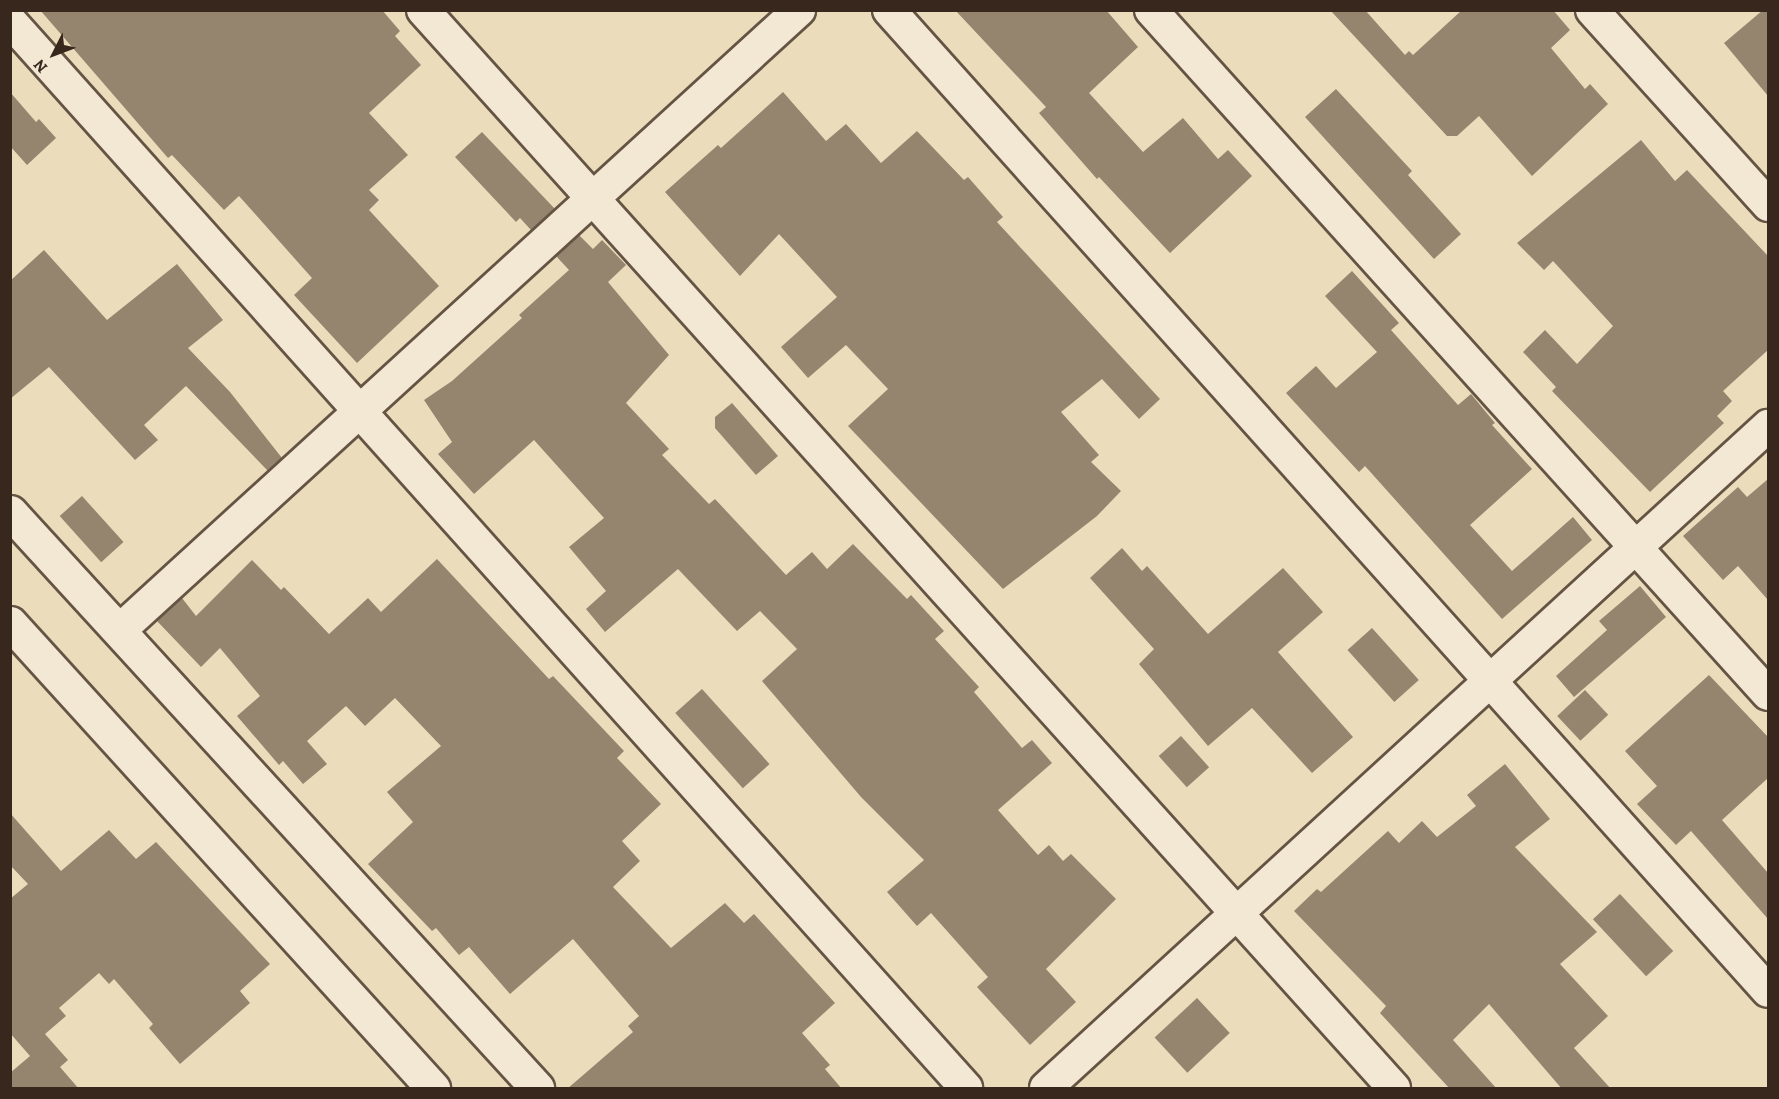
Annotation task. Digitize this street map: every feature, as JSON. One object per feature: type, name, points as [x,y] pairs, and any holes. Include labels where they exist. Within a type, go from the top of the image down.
[{"type":"main road","points":[[10,512],[537,1089]]},
{"type":"main road","points":[[10,623],[433,1089]]},
{"type":"street","points":[[423,10],[1394,1089]]},
{"type":"street","points":[[119,631],[799,10]]},
{"type":"street","points":[[889,10],[1768,991]]},
{"type":"street","points":[[1151,10],[1768,694]]},
{"type":"street","points":[[1592,10],[1768,205]]},
{"type":"street","points":[[10,21],[966,1089]]},
{"type":"street","points":[[1046,1089],[1768,426]]},
{"type":"building","points":[[40,10],[382,10],[400,31],[395,36],[421,65],[369,113],[408,155],[369,190],[379,200],[369,210],[439,286],[357,363],[294,295],[312,278],[239,196],[224,210],[172,155],[168,158]]},
{"type":"building","points":[[955,10],[1106,10],[1138,47],[1089,93],[1143,152],[1183,118],[1218,159],[1228,150],[1252,176],[1170,253],[1099,177],[1097,179],[1039,113],[1046,107]]},
{"type":"building","points":[[1330,10],[1365,10],[1405,55],[1409,51],[1413,55],[1462,10],[1553,10],[1570,30],[1551,48],[1585,89],[1590,84],[1608,104],[1532,176],[1479,116],[1457,136],[1447,136]]},
{"type":"building","points":[[1763,10],[1768,10],[1768,96],[1724,43]]},
{"type":"building","points":[[1336,89],[1412,171],[1408,175],[1461,234],[1434,259],[1305,117]]},
{"type":"building","points":[[10,92],[36,122],[39,119],[56,138],[27,165],[10,146]]},
{"type":"building","points":[[783,92],[826,141],[846,124],[881,163],[917,131],[964,180],[968,177],[1003,217],[997,222],[1160,399],[1139,419],[1102,379],[1061,412],[1099,455],[1091,462],[1121,491],[1097,516],[1003,589],[848,426],[888,389],[846,345],[808,378],[781,347],[837,297],[779,234],[740,276],[665,192],[718,145],[721,148]]},
{"type":"building","points":[[482,132],[555,209],[531,230],[520,218],[516,222],[455,157]]},
{"type":"building","points":[[1641,140],[1675,181],[1687,170],[1768,256],[1768,350],[1723,391],[1732,401],[1717,416],[1724,423],[1650,492],[1552,391],[1556,387],[1523,352],[1545,330],[1577,364],[1613,326],[1553,261],[1544,270],[1517,243]]},
{"type":"building","points":[[579,235],[593,249],[602,240],[626,265],[608,282],[669,355],[626,403],[669,449],[662,455],[709,504],[715,499],[786,575],[812,552],[827,569],[853,544],[907,599],[911,595],[944,631],[935,639],[979,687],[974,692],[1022,748],[1032,740],[1052,763],[998,810],[1038,855],[1049,845],[1063,861],[1071,854],[1116,899],[1046,969],[1076,1002],[1030,1045],[977,987],[988,977],[931,913],[917,926],[887,892],[924,860],[861,797],[762,681],[797,649],[760,611],[737,631],[678,569],[605,632],[586,609],[606,591],[569,547],[604,518],[534,440],[474,494],[438,454],[452,442],[424,400],[452,381],[522,318],[519,315],[569,270],[556,256]]},
{"type":"building","points":[[44,250],[107,320],[177,264],[223,320],[188,348],[230,392],[282,458],[268,471],[186,386],[144,425],[158,440],[135,460],[49,367],[10,399],[10,281]]},
{"type":"building","points":[[1352,271],[1399,323],[1391,330],[1458,405],[1471,394],[1495,423],[1492,425],[1532,469],[1470,525],[1512,571],[1573,517],[1592,540],[1502,619],[1365,466],[1359,472],[1286,393],[1316,366],[1336,388],[1377,352],[1325,296]]},
{"type":"building","points":[[732,403],[778,456],[756,475],[715,428],[715,417]]},
{"type":"building","points":[[1768,479],[1768,600],[1738,566],[1723,580],[1683,536],[1738,487],[1747,497]]},
{"type":"building","points":[[82,496],[123,542],[101,562],[60,516]]},
{"type":"building","points":[[1122,548],[1142,571],[1147,566],[1208,634],[1283,568],[1323,612],[1278,652],[1353,737],[1312,773],[1252,708],[1208,746],[1139,664],[1154,649],[1090,578]]},
{"type":"building","points":[[437,559],[549,679],[553,676],[624,751],[617,758],[661,804],[622,841],[640,861],[613,887],[671,948],[725,903],[744,923],[754,914],[835,1003],[802,1033],[830,1065],[825,1069],[842,1089],[567,1089],[633,1032],[628,1026],[639,1016],[573,939],[510,994],[469,947],[459,955],[436,928],[432,931],[368,864],[413,822],[387,792],[441,746],[395,698],[365,726],[346,706],[307,741],[327,764],[303,784],[283,761],[279,765],[237,716],[260,696],[220,648],[201,667],[157,621],[182,598],[196,616],[252,560],[281,590],[284,587],[329,634],[368,598],[381,612]]},
{"type":"building","points":[[1640,586],[1666,617],[1574,697],[1556,676],[1607,630],[1599,621]]},
{"type":"building","points":[[1372,628],[1419,680],[1394,702],[1347,650]]},
{"type":"building","points":[[1709,675],[1768,737],[1768,778],[1722,820],[1768,873],[1768,919],[1691,831],[1676,845],[1637,804],[1657,786],[1625,751]]},
{"type":"building","points":[[702,689],[770,764],[743,788],[675,713]]},
{"type":"building","points":[[1585,690],[1608,715],[1580,741],[1557,716]]},
{"type":"building","points":[[1181,736],[1209,767],[1187,787],[1159,756]]},
{"type":"building","points":[[1505,764],[1550,819],[1515,847],[1597,932],[1560,964],[1608,1016],[1574,1048],[1611,1089],[1562,1089],[1489,1004],[1453,1040],[1497,1089],[1450,1089],[1380,1013],[1386,1006],[1294,911],[1317,889],[1321,892],[1388,831],[1399,843],[1422,821],[1437,837],[1476,806],[1467,795]]},
{"type":"building","points":[[10,813],[61,871],[109,830],[136,859],[156,842],[270,964],[240,991],[250,1003],[180,1064],[149,1028],[153,1024],[114,979],[109,984],[99,973],[59,1008],[66,1016],[45,1034],[68,1060],[60,1067],[79,1089],[10,1089],[10,1073],[30,1056],[10,1033],[10,899],[28,884],[10,865]]},
{"type":"building","points":[[1620,894],[1673,951],[1646,976],[1593,919]]},
{"type":"building","points":[[1197,998],[1230,1033],[1187,1073],[1155,1038]]}]
